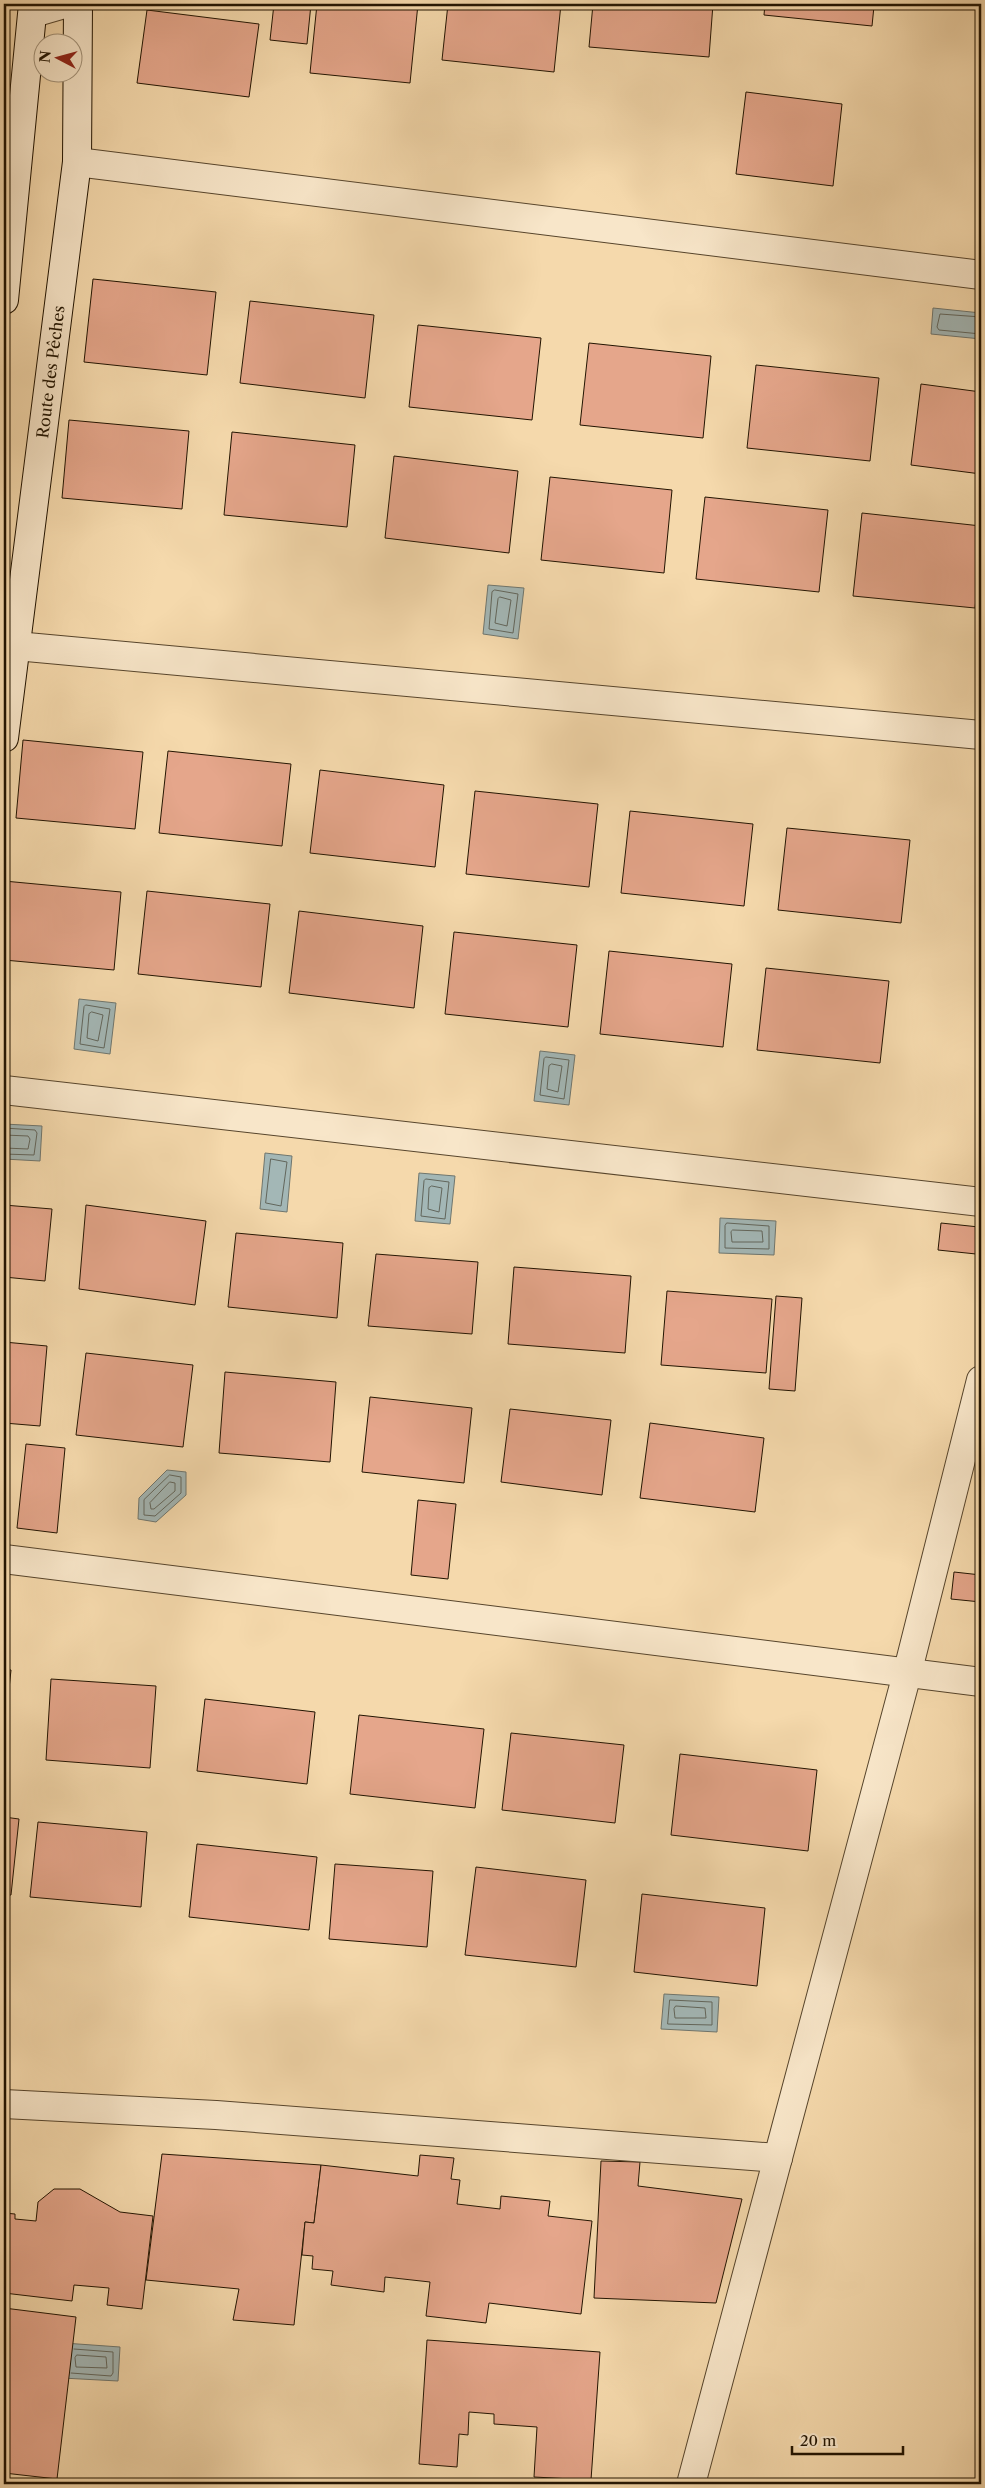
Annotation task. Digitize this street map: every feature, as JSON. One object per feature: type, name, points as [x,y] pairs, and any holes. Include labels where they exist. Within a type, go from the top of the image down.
[{"type":"street","points":[[4,300],[33,8],[64,4]]},
{"type":"street","name":"Route des Pêches","points":[[4,738],[77,162],[78,4]]},
{"type":"street","points":[[77,162],[981,275]]},
{"type":"street","points":[[16,646],[981,735]]},
{"type":"street","points":[[4,1090],[981,1202]]},
{"type":"street","points":[[690,2484],[907,1674],[981,1380]]},
{"type":"street","points":[[4,1558],[981,1682]]},
{"type":"street","points":[[4,2104],[216,2115],[778,2158]]},
{"type":"water","points":[[933,308],[981,313],[981,339],[931,334]]},
{"type":"water","points":[[488,585],[524,588],[518,639],[483,634]]},
{"type":"water","points":[[79,999],[116,1003],[110,1054],[74,1049]]},
{"type":"water","points":[[540,1051],[575,1055],[569,1105],[534,1101]]},
{"type":"water","points":[[4,1124],[42,1126],[40,1161],[4,1159]]},
{"type":"water","points":[[265,1153],[292,1156],[287,1212],[260,1209]]},
{"type":"water","points":[[419,1173],[455,1176],[450,1224],[415,1221]]},
{"type":"water","points":[[720,1218],[776,1221],[774,1255],[719,1253]]},
{"type":"water","points":[[167,1470],[186,1472],[186,1495],[156,1522],[138,1519],[139,1498]]},
{"type":"water","points":[[664,1994],[719,1997],[717,2032],[661,2029]]},
{"type":"water","points":[[64,2343],[120,2347],[118,2381],[62,2378]]},
{"type":"building","points":[[274,4],[311,4],[307,44],[270,40]]},
{"type":"building","points":[[317,4],[418,4],[410,83],[310,73]]},
{"type":"building","points":[[448,4],[561,4],[554,72],[442,60]]},
{"type":"building","points":[[593,4],[713,4],[709,57],[589,47]]},
{"type":"building","points":[[765,4],[902,4],[901,9],[874,6],[872,26],[764,15]]},
{"type":"building","points":[[147,10],[259,24],[249,97],[137,83]]},
{"type":"building","points":[[746,92],[842,104],[833,186],[736,174]]},
{"type":"building","points":[[93,279],[216,292],[207,375],[84,362]]},
{"type":"building","points":[[250,301],[374,315],[365,398],[240,383]]},
{"type":"building","points":[[418,325],[541,338],[532,420],[409,407]]},
{"type":"building","points":[[589,343],[711,356],[703,438],[580,425]]},
{"type":"building","points":[[756,365],[879,378],[870,461],[747,448]]},
{"type":"building","points":[[921,384],[981,392],[981,474],[911,465]]},
{"type":"building","points":[[69,420],[189,431],[182,509],[62,498]]},
{"type":"building","points":[[232,432],[355,445],[347,527],[224,515]]},
{"type":"building","points":[[394,456],[518,471],[509,553],[385,538]]},
{"type":"building","points":[[550,477],[672,490],[664,573],[541,560]]},
{"type":"building","points":[[705,497],[828,510],[819,592],[696,579]]},
{"type":"building","points":[[862,513],[981,526],[981,551],[975,608],[853,596]]},
{"type":"building","points":[[981,551],[981,602],[976,601]]},
{"type":"building","points":[[23,740],[143,752],[135,829],[16,818]]},
{"type":"building","points":[[168,751],[291,764],[282,846],[159,833]]},
{"type":"building","points":[[320,770],[444,785],[435,867],[310,853]]},
{"type":"building","points":[[475,791],[598,804],[589,887],[466,874]]},
{"type":"building","points":[[630,811],[753,824],[744,906],[621,893]]},
{"type":"building","points":[[787,828],[910,840],[901,923],[778,910]]},
{"type":"building","points":[[4,881],[121,892],[114,970],[4,960]]},
{"type":"building","points":[[147,891],[270,904],[261,987],[138,974]]},
{"type":"building","points":[[299,911],[423,926],[414,1008],[289,993]]},
{"type":"building","points":[[454,932],[577,945],[568,1027],[445,1014]]},
{"type":"building","points":[[609,951],[732,964],[723,1047],[600,1034]]},
{"type":"building","points":[[766,968],[889,981],[880,1063],[757,1050]]},
{"type":"building","points":[[4,1205],[52,1209],[45,1281],[4,1277]]},
{"type":"building","points":[[86,1205],[206,1221],[195,1305],[79,1289]]},
{"type":"building","points":[[941,1223],[979,1227],[976,1254],[938,1250]]},
{"type":"building","points":[[236,1233],[343,1243],[337,1318],[228,1307]]},
{"type":"building","points":[[376,1254],[478,1262],[472,1334],[368,1326]]},
{"type":"building","points":[[514,1267],[631,1276],[625,1353],[508,1344]]},
{"type":"building","points":[[667,1291],[772,1299],[766,1373],[661,1365]]},
{"type":"building","points":[[776,1296],[802,1298],[795,1391],[769,1389]]},
{"type":"building","points":[[4,1342],[47,1346],[40,1426],[4,1423]]},
{"type":"building","points":[[86,1353],[193,1365],[183,1447],[76,1435]]},
{"type":"building","points":[[225,1372],[336,1382],[330,1462],[219,1453]]},
{"type":"building","points":[[370,1397],[472,1408],[464,1483],[362,1472]]},
{"type":"building","points":[[510,1409],[611,1420],[602,1495],[501,1482]]},
{"type":"building","points":[[650,1423],[764,1438],[755,1512],[640,1498]]},
{"type":"building","points":[[26,1444],[65,1448],[57,1533],[17,1528]]},
{"type":"building","points":[[418,1500],[456,1504],[448,1579],[411,1575]]},
{"type":"building","points":[[954,1572],[981,1575],[981,1602],[951,1599]]},
{"type":"building","points":[[4,1669],[11,1670],[4,1737]]},
{"type":"building","points":[[51,1679],[156,1686],[150,1768],[46,1760]]},
{"type":"building","points":[[205,1699],[315,1712],[307,1784],[197,1771]]},
{"type":"building","points":[[359,1715],[484,1729],[475,1808],[350,1794]]},
{"type":"building","points":[[511,1733],[624,1745],[615,1823],[502,1810]]},
{"type":"building","points":[[680,1754],[817,1770],[808,1851],[671,1835]]},
{"type":"building","points":[[4,1817],[19,1819],[11,1895],[4,1895]]},
{"type":"building","points":[[38,1822],[147,1832],[141,1907],[30,1897]]},
{"type":"building","points":[[197,1844],[317,1857],[309,1930],[189,1917]]},
{"type":"building","points":[[335,1864],[433,1871],[427,1947],[329,1939]]},
{"type":"building","points":[[476,1867],[586,1880],[576,1967],[465,1955]]},
{"type":"building","points":[[642,1894],[765,1908],[757,1986],[634,1972]]},
{"type":"building","points":[[162,2154],[321,2165],[314,2223],[305,2222],[294,2325],[233,2320],[239,2289],[146,2280]]},
{"type":"building","points":[[420,2155],[454,2158],[451,2179],[460,2180],[457,2204],[500,2209],[501,2196],[550,2201],[548,2216],[592,2221],[581,2314],[489,2303],[486,2323],[426,2316],[430,2282],[385,2277],[384,2292],[331,2285],[333,2271],[312,2269],[313,2256],[302,2255],[305,2222],[314,2223],[321,2165],[418,2176]]},
{"type":"building","points":[[601,2161],[640,2162],[638,2186],[742,2199],[716,2303],[594,2298]]},
{"type":"building","points":[[54,2189],[80,2189],[120,2212],[153,2216],[142,2309],[107,2305],[109,2288],[74,2285],[72,2301],[4,2293],[4,2213],[15,2214],[15,2219],[36,2221],[38,2202]]},
{"type":"building","points":[[4,2308],[76,2317],[57,2479],[4,2473]]},
{"type":"building","points":[[427,2340],[600,2352],[591,2480],[534,2477],[537,2427],[494,2424],[494,2414],[469,2412],[468,2435],[459,2434],[457,2467],[419,2464]]}]
